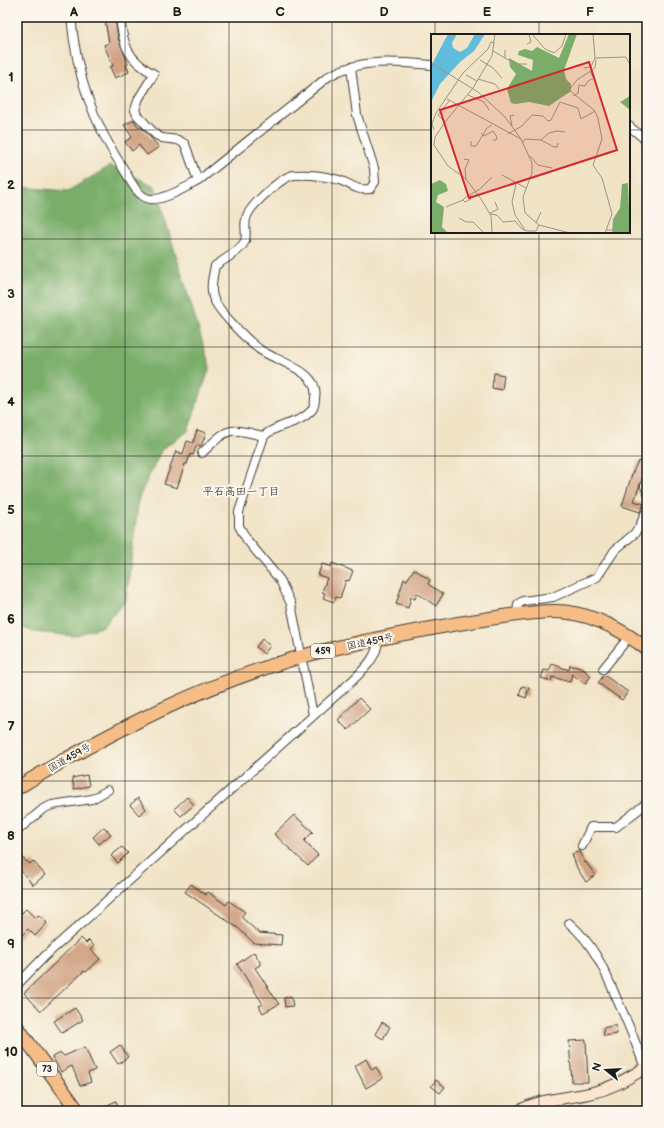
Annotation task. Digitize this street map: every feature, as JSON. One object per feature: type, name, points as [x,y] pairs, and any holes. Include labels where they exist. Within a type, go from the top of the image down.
[{"type":"main road","name":"国道459号","points":[[17,788],[94,742],[143,718],[233,681],[301,658],[378,639],[458,623],[517,615],[565,612],[610,626],[647,649]]},
{"type":"main road","name":"73","points":[[17,1027],[78,1111]]},
{"type":"main road","points":[[519,1111],[539,1102],[604,1090],[628,1080],[646,1067]]},
{"type":"street","points":[[71,17],[81,77],[94,117],[112,152],[136,188],[143,196],[155,199],[179,191],[198,181],[330,76],[341,70],[368,63],[406,62],[431,66]]},
{"type":"street","points":[[120,17],[126,48],[132,58],[140,66],[154,74],[139,98],[135,110],[137,115],[156,135],[162,138],[178,140],[185,144],[198,181]]},
{"type":"street","points":[[313,715],[291,604],[280,580],[247,540],[239,526],[239,512],[264,436],[269,432],[302,419],[313,408],[316,396],[314,386],[298,368],[260,350],[227,318],[213,298],[212,286],[215,266],[240,248],[245,240],[246,219],[251,208],[269,191],[291,176],[306,174],[340,180],[359,190],[370,189],[375,182],[374,168],[357,115],[350,67]]},
{"type":"street","points":[[630,127],[647,141]]},
{"type":"street","points":[[202,453],[223,433],[230,431],[264,436]]},
{"type":"street","points":[[517,615],[518,604],[523,601],[553,597],[597,577],[615,550],[634,534],[640,526],[647,509]]},
{"type":"street","points":[[603,669],[629,637]]},
{"type":"street","points":[[17,985],[45,956],[367,666],[378,646],[378,639]]},
{"type":"street","points":[[17,831],[43,809],[52,805],[92,799],[108,790]]},
{"type":"street","points":[[582,846],[591,827],[616,827],[647,803]]},
{"type":"street","points":[[569,923],[588,944],[602,963],[632,1029],[646,1067]]},
{"type":"green space","points":[[110,166],[155,186],[210,367],[188,431],[162,449],[139,497],[126,600],[103,626],[74,636],[34,632],[17,625],[17,187],[68,191]]},
{"type":"building","points":[[115,18],[118,38],[128,64],[126,65],[129,72],[115,78],[110,67],[113,66],[104,45],[109,43],[105,20]]},
{"type":"building","points":[[134,120],[139,128],[141,127],[159,147],[147,155],[139,145],[132,151],[125,142],[132,137],[124,125]]},
{"type":"building","points":[[494,373],[504,375],[502,390],[492,388]]},
{"type":"building","points":[[197,430],[206,433],[201,446],[197,445],[193,455],[190,454],[177,488],[164,484],[176,451],[183,454],[187,441],[193,443]]},
{"type":"building","points":[[638,461],[647,465],[634,501],[644,504],[640,512],[622,506],[632,474]]},
{"type":"building","points":[[332,563],[353,571],[349,581],[346,580],[340,598],[336,597],[334,602],[323,598],[325,593],[322,592],[327,578],[318,575],[322,564],[331,567]]},
{"type":"building","points":[[414,569],[430,580],[428,584],[443,594],[436,606],[417,593],[415,599],[411,597],[408,608],[396,604],[404,579],[407,580]]},
{"type":"building","points":[[262,639],[270,646],[264,654],[256,647]]},
{"type":"building","points":[[552,664],[569,670],[570,665],[583,669],[591,676],[585,684],[572,674],[570,682],[552,677],[551,681],[541,678],[544,670],[549,671]]},
{"type":"building","points":[[604,675],[628,692],[622,700],[598,683]]},
{"type":"building","points":[[522,686],[529,688],[526,698],[519,695]]},
{"type":"building","points":[[359,698],[370,709],[348,730],[338,720]]},
{"type":"building","points":[[87,775],[89,786],[74,789],[72,778]]},
{"type":"building","points":[[187,797],[194,805],[181,816],[174,809]]},
{"type":"building","points":[[138,798],[146,809],[139,815],[130,805]]},
{"type":"building","points":[[294,815],[313,832],[304,841],[318,855],[308,866],[274,834]]},
{"type":"building","points":[[104,827],[111,834],[99,844],[93,837]]},
{"type":"building","points":[[122,847],[128,853],[118,863],[111,856]]},
{"type":"building","points":[[580,851],[585,863],[586,862],[595,875],[586,882],[577,868],[572,854]]},
{"type":"building","points":[[17,854],[30,864],[33,861],[45,875],[33,885],[17,866]]},
{"type":"building","points":[[191,884],[206,895],[208,892],[226,905],[229,901],[245,912],[241,917],[259,933],[282,935],[281,945],[254,943],[238,928],[185,892]]},
{"type":"building","points":[[17,907],[22,913],[26,909],[35,918],[39,915],[47,923],[35,936],[28,929],[17,940]]},
{"type":"building","points":[[81,938],[86,943],[89,940],[94,946],[91,949],[100,959],[86,972],[84,971],[41,1011],[24,993]]},
{"type":"building","points":[[254,952],[260,962],[260,965],[255,968],[279,1004],[263,1013],[259,1006],[263,1004],[237,964]]},
{"type":"building","points":[[291,996],[293,1006],[285,1007],[284,998]]},
{"type":"building","points":[[75,1008],[83,1020],[62,1033],[54,1021]]},
{"type":"building","points":[[382,1022],[390,1027],[383,1039],[375,1034]]},
{"type":"building","points":[[616,1025],[617,1034],[604,1036],[603,1028]]},
{"type":"building","points":[[586,1040],[588,1082],[572,1082],[569,1041]]},
{"type":"building","points":[[120,1045],[128,1057],[118,1064],[110,1052]]},
{"type":"building","points":[[85,1047],[95,1070],[88,1073],[91,1082],[80,1086],[72,1066],[61,1072],[52,1057],[61,1053],[64,1056]]},
{"type":"building","points":[[366,1059],[372,1070],[376,1067],[383,1078],[366,1088],[355,1066]]},
{"type":"building","points":[[436,1080],[445,1087],[440,1093],[431,1086]]},
{"type":"building","points":[[116,1101],[120,1111],[95,1111]]},
{"type":"district","name":"平石高田一丁目","points":[[241,491]]}]
